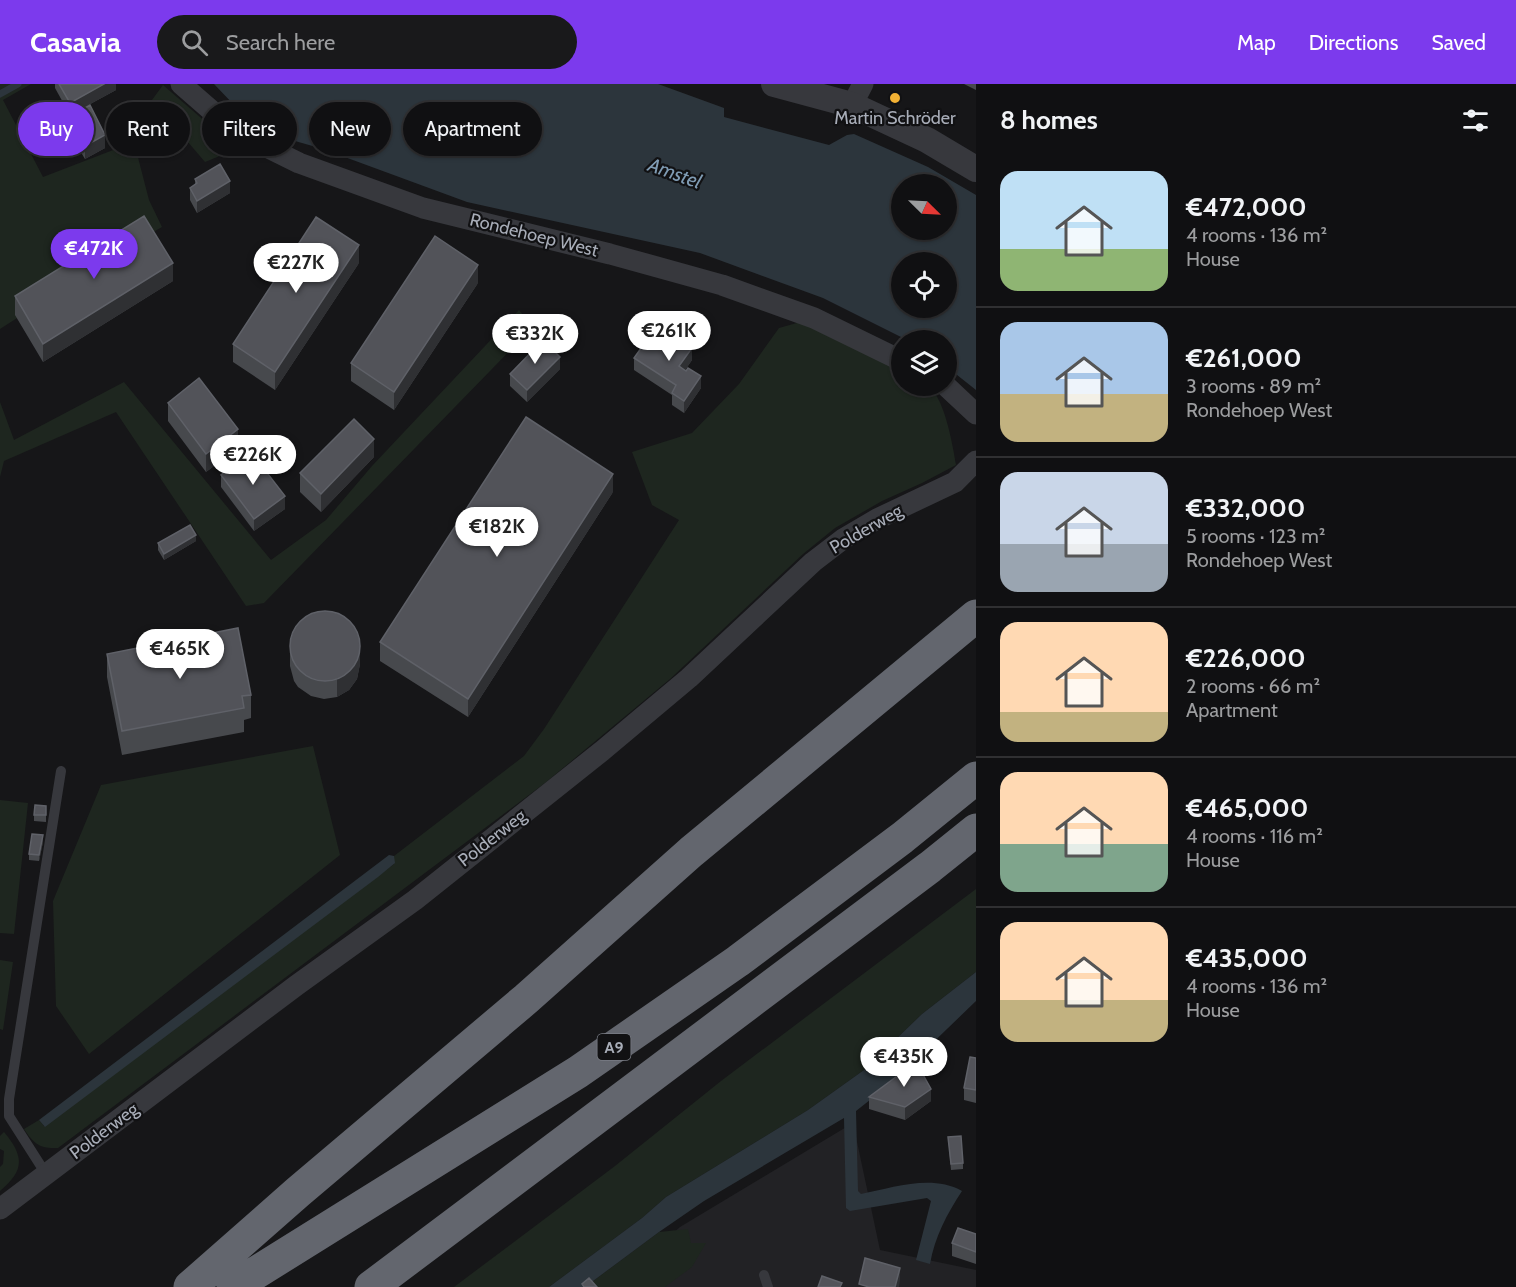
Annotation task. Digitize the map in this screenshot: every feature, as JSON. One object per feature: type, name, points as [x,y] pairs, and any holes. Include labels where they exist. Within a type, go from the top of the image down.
[{"type":"highway","points":[[190,1287],[298,1192],[526,999],[691,852],[976,616]]},
{"type":"highway","name":"A9","points":[[233,1287],[587,1066],[738,961],[902,838],[976,778]]},
{"type":"highway","name":"A9","points":[[371,1287],[921,875],[976,830]]},
{"type":"street","name":"Rondehoep West","points":[[181,84],[236,132],[299,163],[423,208],[610,254],[722,285],[814,318],[891,356]]},
{"type":"street","points":[[774,84],[858,95],[976,169]]},
{"type":"street","points":[[957,396],[976,414]]},
{"type":"street","name":"Polderweg","points":[[0,1209],[288,992],[415,900],[603,751],[689,678],[813,562],[843,539],[877,519],[955,482],[976,461]]},
{"type":"lane","points":[[46,1174],[9,1116],[9,1099],[61,771]]},
{"type":"lane","points":[[764,1275],[768,1287]]},
{"type":"shaded area","points":[[0,84],[31,84],[3,100],[18,129],[18,156],[32,156],[43,177],[106,153],[106,156],[138,156],[149,200],[162,227],[0,329]]},
{"type":"shaded area","points":[[163,85],[183,102],[154,102],[152,100]]},
{"type":"shaded area","points":[[190,108],[202,119],[202,156],[220,156],[205,162],[190,144]]},
{"type":"shaded area","points":[[519,310],[533,327],[264,603],[246,606],[116,412],[4,461],[0,477],[0,402],[14,440],[124,382],[271,560],[326,520],[372,466]]},
{"type":"shaded area","points":[[804,321],[891,366],[891,396],[936,396],[947,421],[956,465],[882,501],[835,528],[803,554],[670,679],[545,783],[58,1148],[46,1148],[34,1142],[24,1129],[39,1120],[44,1126],[394,864],[394,856],[524,756],[544,729],[679,520],[652,505],[632,452],[692,433],[739,384],[779,328]]},
{"type":"shaded area","points":[[313,746],[340,855],[89,1054],[56,1006],[53,901],[101,785]]},
{"type":"shaded area","points":[[0,800],[28,803],[14,934],[0,933]]},
{"type":"shaded area","points":[[976,889],[976,972],[922,1014],[864,1070],[808,1110],[666,1197],[642,1218],[549,1287],[454,1287],[615,1166],[721,1081]]},
{"type":"shaded area","points":[[0,960],[13,962],[3,1030],[0,1029]]},
{"type":"shaded area","points":[[853,1123],[880,1250],[976,1270],[976,1287],[612,1287],[680,1227]]},
{"type":"shaded area","points":[[4,1132],[16,1149],[19,1163],[14,1177],[0,1191],[0,1167],[3,1164],[4,1151],[0,1149],[0,1136]]},
{"type":"shaded area","points":[[688,1229],[691,1243],[706,1243],[692,1267],[665,1287],[585,1287],[659,1232]]},
{"type":"water","name":"Amstel","points":[[214,84],[658,84],[724,108],[724,117],[829,145],[847,135],[854,134],[940,174],[891,174],[891,240],[957,240],[957,184],[976,195],[976,390],[957,375],[957,330],[891,330],[891,332],[823,298],[700,253],[467,202],[342,156],[391,156],[391,102],[309,102],[309,145],[297,142],[297,102],[231,102]]},
{"type":"water","points":[[389,855],[394,856],[395,863],[378,877],[45,1127],[39,1120]]},
{"type":"water","points":[[976,972],[976,1001],[889,1085],[856,1111],[858,1191],[861,1194],[925,1183],[938,1183],[962,1191],[942,1226],[930,1264],[916,1260],[931,1201],[927,1198],[850,1211],[846,1208],[844,1118],[704,1201],[585,1287],[549,1287],[642,1218],[666,1197],[808,1110],[864,1070],[922,1014]]},
{"type":"building","points":[[59,84],[104,84],[72,102],[69,102]]},
{"type":"building","points":[[94,113],[105,135],[94,141]]},
{"type":"building","points":[[220,164],[230,181],[197,201],[190,188],[197,183],[195,179]]},
{"type":"building","points":[[144,216],[173,263],[43,344],[15,296]]},
{"type":"building","points":[[316,217],[359,245],[275,372],[233,344]]},
{"type":"building","points":[[435,236],[478,265],[394,392],[351,363]]},
{"type":"building","points":[[658,327],[692,348],[679,366],[686,371],[688,368],[701,376],[684,401],[672,393],[676,385],[634,358],[644,344],[646,346]]},
{"type":"building","points":[[543,340],[560,357],[527,390],[510,374]]},
{"type":"building","points":[[199,378],[238,429],[206,454],[168,403]]},
{"type":"building","points":[[526,417],[613,474],[468,699],[380,642]]},
{"type":"building","points":[[354,419],[374,439],[321,494],[300,473]]},
{"type":"building","points":[[251,452],[285,496],[254,519],[221,475]]},
{"type":"building","points":[[190,525],[196,535],[164,554],[158,543]]},
{"type":"building","points":[[325,611],[344,617],[354,627],[360,646],[354,665],[344,675],[325,681],[306,675],[296,665],[290,646],[296,627],[306,617]]},
{"type":"building","points":[[238,628],[251,695],[242,696],[244,708],[122,731],[107,654]]},
{"type":"building","points":[[35,805],[46,806],[46,815],[34,815]]},
{"type":"building","points":[[32,834],[43,835],[39,855],[29,854]]},
{"type":"building","points":[[970,1057],[976,1058],[976,1090],[964,1088]]},
{"type":"building","points":[[916,1062],[931,1089],[905,1107],[869,1097]]},
{"type":"building","points":[[961,1136],[963,1163],[951,1164],[948,1137]]},
{"type":"building","points":[[958,1228],[976,1234],[976,1252],[952,1243]]},
{"type":"building","points":[[865,1258],[900,1268],[895,1287],[869,1287],[859,1284]]},
{"type":"building","points":[[822,1276],[842,1283],[840,1287],[818,1287]]},
{"type":"building","points":[[589,1278],[597,1287],[584,1287],[582,1284]]},
{"type":"waterway","points":[[0,94],[18,84]]},
{"type":"place","name":"Martin Schröder","points":[[895,98]]}]
